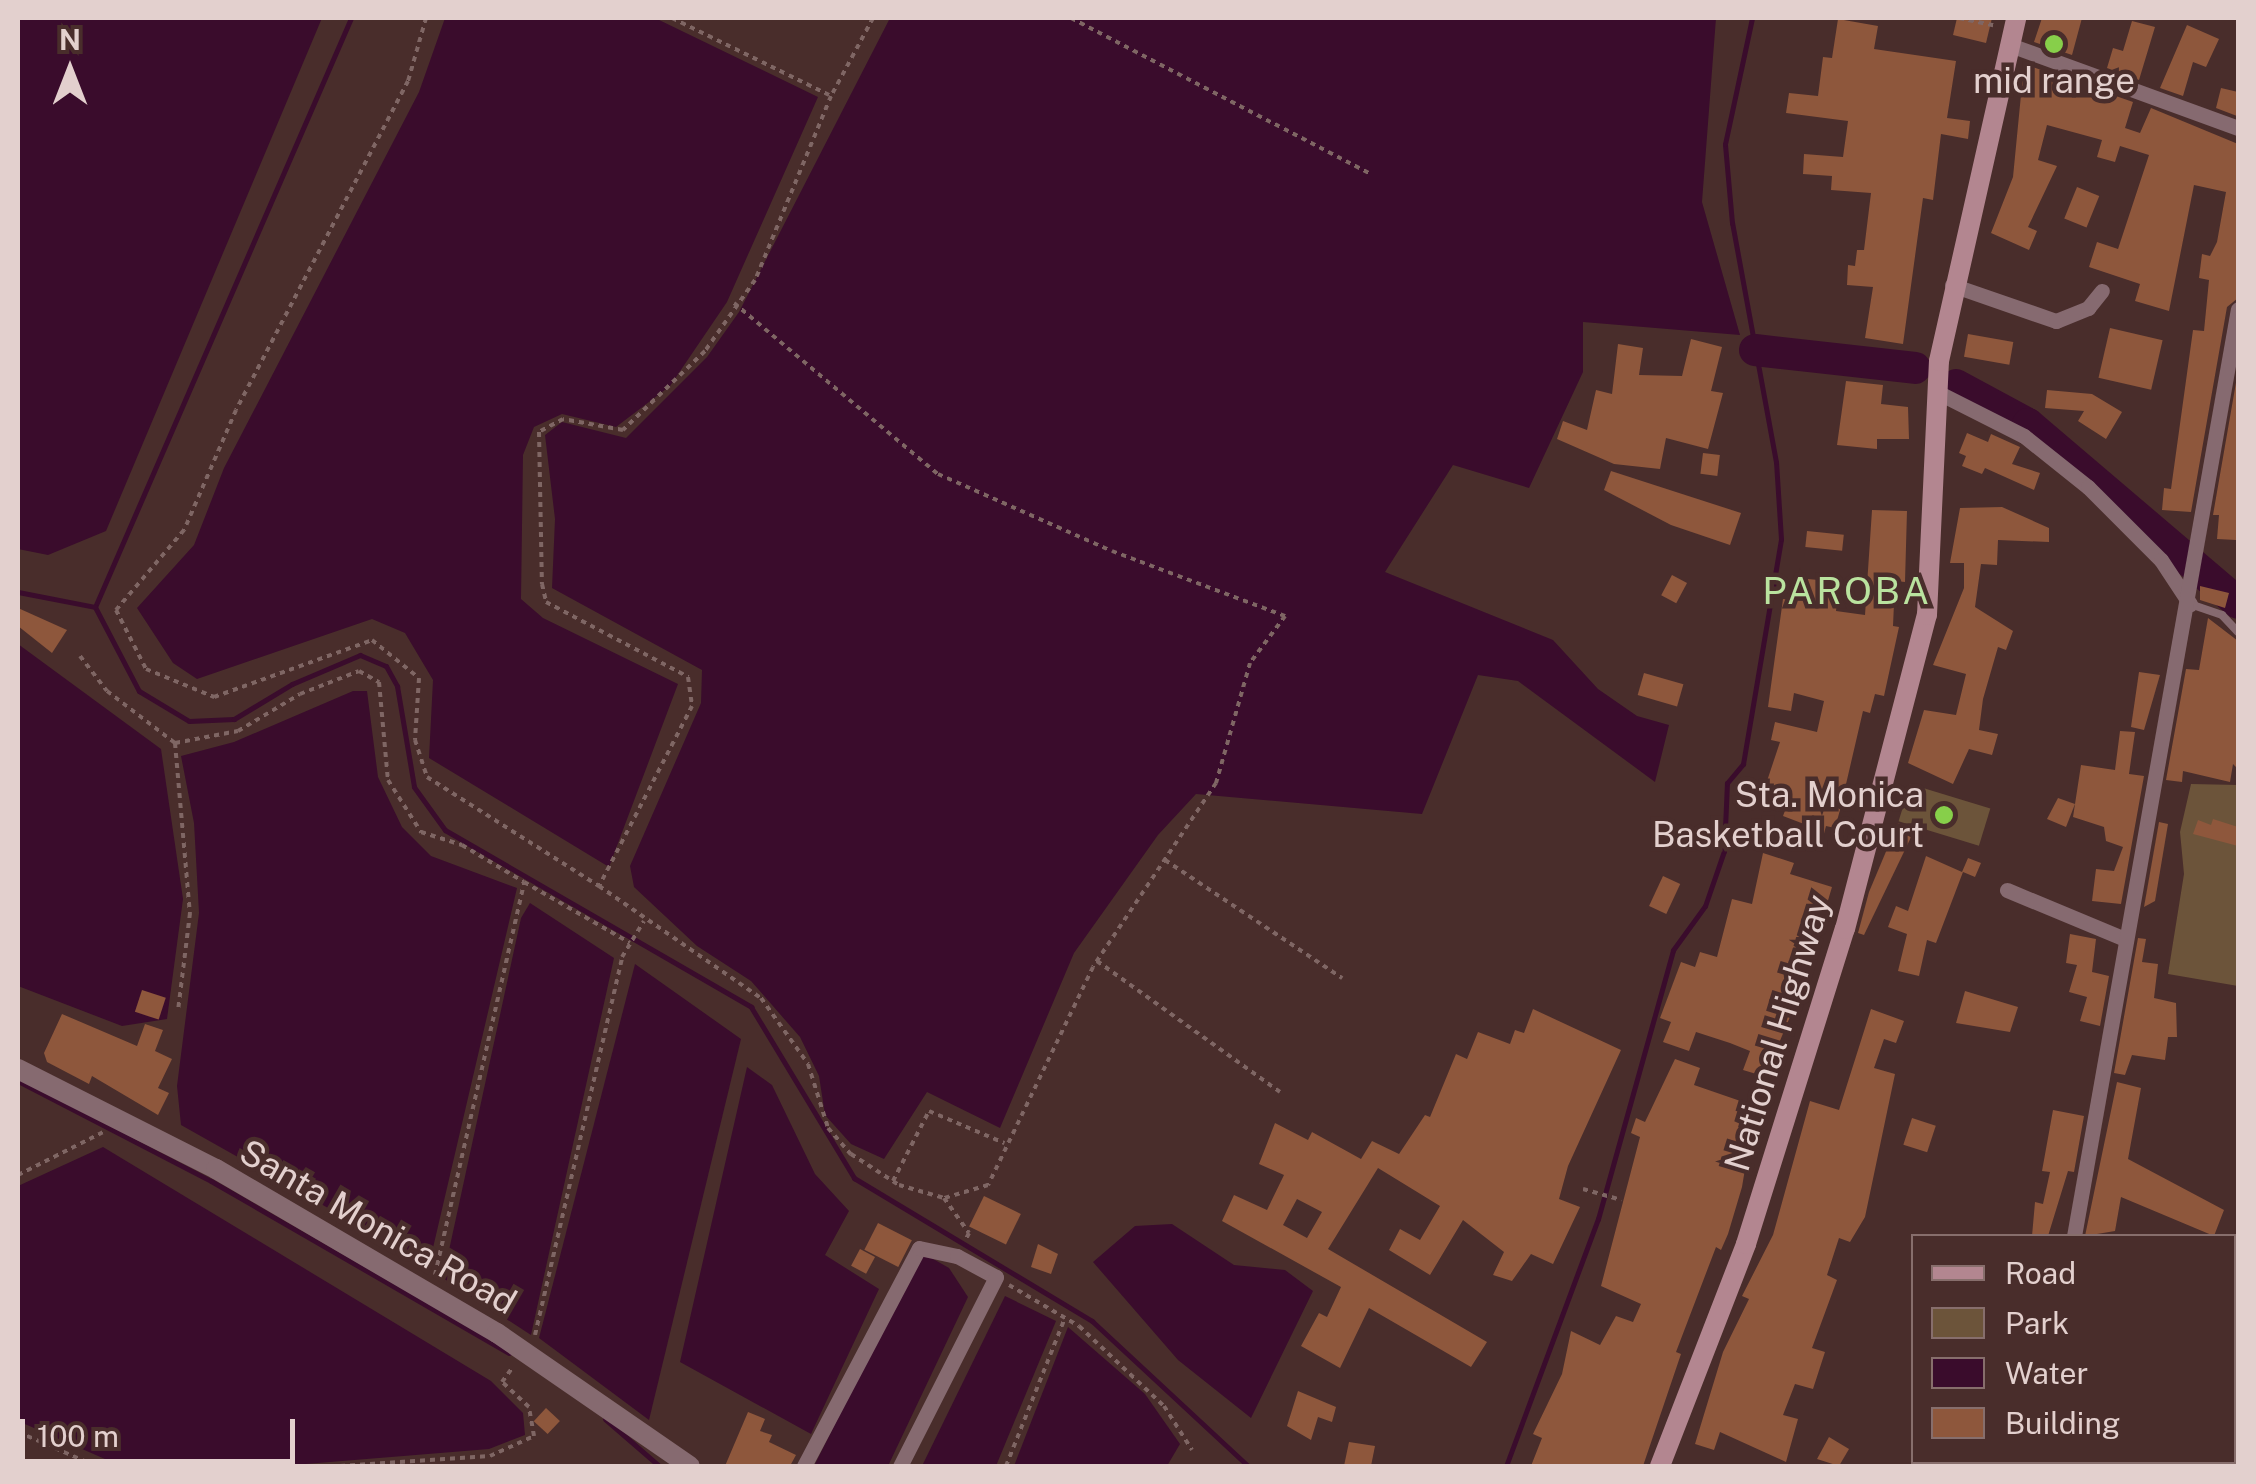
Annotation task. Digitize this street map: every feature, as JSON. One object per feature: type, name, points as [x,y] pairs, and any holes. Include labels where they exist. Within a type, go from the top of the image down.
[{"type":"main road","name":"National Highway","points":[[1660,1466],[1746,1244],[1846,929],[1927,615],[1937,392],[1952,284],[2013,31]]},
{"type":"street","points":[[2013,31],[2238,128]]},
{"type":"street","points":[[1952,284],[2056,321],[2088,308],[2102,291]]},
{"type":"street","points":[[2074,1234],[2125,939],[2190,604],[2238,309]]},
{"type":"street","points":[[1937,392],[2024,436],[2088,487],[2161,560],[2190,604]]},
{"type":"street","points":[[2007,890],[2125,939]]},
{"type":"street","name":"Santa Monica Road","points":[[18,1069],[216,1169],[530,1354],[690,1466]]},
{"type":"street","points":[[804,1466],[918,1248],[957,1256],[996,1277],[900,1466]]},
{"type":"lane","points":[[2190,604],[2222,615],[2238,632]]},
{"type":"path","points":[[426,18],[408,81],[236,410],[184,530],[116,610],[146,669],[214,697],[372,640],[419,678],[415,740],[428,777],[599,886],[762,998],[808,1064],[828,1128],[851,1154],[893,1181],[944,1198],[969,1233]]},
{"type":"path","points":[[672,18],[831,96]]},
{"type":"path","points":[[599,886],[692,706],[688,677],[671,664],[546,602],[535,464],[539,432],[562,419],[623,430],[704,351],[734,303],[755,280],[831,96],[873,18]]},
{"type":"path","points":[[1071,18],[1370,174]]},
{"type":"path","points":[[1959,18],[2013,31]]},
{"type":"path","points":[[734,303],[938,474],[1112,551],[1285,616],[1250,662],[1216,783],[1097,961],[988,1184],[944,1198]]},
{"type":"path","points":[[80,656],[107,691],[176,744],[190,913],[178,1011]]},
{"type":"path","points":[[176,744],[238,730],[300,694],[359,671],[379,682],[388,780],[422,832],[462,845],[630,944]]},
{"type":"path","points":[[1165,860],[1342,978]]},
{"type":"path","points":[[430,1295],[524,882]]},
{"type":"path","points":[[530,1354],[630,944],[644,920]]},
{"type":"path","points":[[1097,961],[1280,1092]]},
{"type":"path","points":[[893,1181],[929,1111],[1005,1144]]},
{"type":"path","points":[[18,1175],[96,1136]]},
{"type":"path","points":[[1583,1189],[1621,1200]]},
{"type":"path","points":[[996,1277],[1065,1318],[1164,1406],[1192,1450]]},
{"type":"path","points":[[1006,1466],[1065,1318]]},
{"type":"path","points":[[340,1466],[490,1456],[534,1436],[529,1408],[502,1382],[507,1375]]},
{"type":"path","points":[[18,1432],[96,1466]]},
{"type":"green space","name":"Sta. Monica Basketball Court","points":[[1910,784],[1990,809],[1979,846],[1899,821]]},
{"type":"green space","points":[[2191,784],[2238,785],[2238,986],[2168,974],[2184,874],[2180,832]]},
{"type":"water","points":[[18,18],[322,18],[106,531],[48,555],[18,549]]},
{"type":"water","points":[[445,18],[655,18],[818,97],[727,302],[670,386],[616,427],[562,414],[534,427],[523,455],[521,599],[543,618],[678,684],[609,867],[429,758],[433,680],[405,633],[372,619],[197,679],[173,663],[137,608],[194,545],[224,468],[419,92]]},
{"type":"water","points":[[890,18],[1716,18],[1702,202],[1740,335],[1583,322],[1583,372],[1529,488],[1453,465],[1385,572],[1553,640],[1598,689],[1637,716],[1669,725],[1655,782],[1518,681],[1478,675],[1422,814],[1196,794],[1158,835],[1074,953],[1000,1128],[927,1092],[884,1159],[851,1144],[825,1115],[819,1076],[800,1037],[751,981],[697,946],[634,887],[630,866],[701,703],[702,670],[552,588],[555,519],[545,435],[562,422],[626,438],[707,357],[739,312]]},
{"type":"water","points":[[18,644],[161,749],[183,899],[167,1019],[122,1026],[18,986]]},
{"type":"water","points":[[353,691],[367,691],[378,777],[402,827],[431,856],[517,888],[429,1265],[181,1125],[177,1086],[199,913],[194,823],[181,756],[234,742]]},
{"type":"water","points":[[530,903],[614,958],[531,1335],[443,1278],[521,918]]},
{"type":"water","points":[[635,964],[741,1039],[649,1420],[539,1338]]},
{"type":"water","points":[[747,1067],[772,1085],[815,1174],[849,1211],[825,1255],[879,1289],[811,1434],[680,1362]]},
{"type":"water","points":[[103,1147],[491,1381],[523,1413],[525,1435],[489,1449],[281,1466],[121,1466],[18,1421],[18,1186]]},
{"type":"water","points":[[1172,1224],[1234,1265],[1285,1270],[1313,1291],[1251,1418],[1178,1360],[1093,1262],[1135,1226]]},
{"type":"water","points":[[921,1252],[949,1268],[968,1297],[888,1466],[814,1466]]},
{"type":"water","points":[[1005,1296],[1056,1321],[996,1466],[922,1466]]},
{"type":"water","points":[[1068,1327],[1145,1394],[1180,1444],[1167,1466],[1014,1466]]},
{"type":"building","points":[[1957,18],[1992,18],[1986,43],[1953,35]]},
{"type":"building","points":[[2042,18],[2082,18],[2072,55],[2034,42]]},
{"type":"building","points":[[1838,19],[1878,26],[1874,49],[1956,61],[1947,118],[1970,121],[1968,139],[1941,134],[1933,200],[1923,198],[1903,344],[1865,338],[1873,287],[1847,285],[1848,265],[1855,266],[1857,250],[1864,250],[1871,193],[1831,190],[1832,176],[1803,174],[1804,154],[1843,157],[1848,121],[1786,113],[1789,93],[1818,96],[1823,57],[1832,58]]},
{"type":"building","points":[[2132,21],[2155,27],[2139,80],[2107,68],[2113,48],[2123,51]]},
{"type":"building","points":[[2187,25],[2219,39],[2206,67],[2193,62],[2183,96],[2160,88]]},
{"type":"building","points":[[2024,64],[2133,102],[2125,128],[2140,133],[2151,108],[2238,144],[2238,298],[2227,307],[2191,512],[2162,510],[2164,488],[2171,489],[2193,330],[2204,331],[2209,280],[2199,278],[2202,254],[2210,256],[2217,242],[2226,192],[2194,185],[2169,311],[2135,301],[2140,284],[2089,267],[2097,242],[2118,249],[2149,155],[2120,146],[2115,162],[2097,157],[2102,140],[2047,125],[2038,160],[2057,166],[2028,227],[2037,231],[2029,250],[1991,233],[2013,177]]},
{"type":"building","points":[[2221,88],[2238,92],[2237,116],[2216,108]]},
{"type":"building","points":[[2077,187],[2099,196],[2087,228],[2064,219]]},
{"type":"building","points":[[2110,328],[2163,340],[2151,390],[2099,378]]},
{"type":"building","points":[[1968,334],[2013,342],[2009,365],[1964,357]]},
{"type":"building","points":[[1691,339],[1722,347],[1711,391],[1723,393],[1708,449],[1666,438],[1660,469],[1614,464],[1557,439],[1563,421],[1587,430],[1596,390],[1612,394],[1618,344],[1643,348],[1639,375],[1682,376]]},
{"type":"building","points":[[2238,371],[2236,540],[2217,539],[2219,515],[2213,515]]},
{"type":"building","points":[[1846,381],[1883,385],[1881,404],[1908,407],[1909,439],[1877,439],[1877,449],[1837,445]]},
{"type":"building","points":[[2047,390],[2092,394],[2122,412],[2106,439],[2078,421],[2084,411],[2045,408]]},
{"type":"building","points":[[1967,433],[1988,442],[1991,434],[2020,447],[2012,464],[2040,473],[2034,490],[1985,468],[1982,474],[1962,466],[1966,456],[1959,453]]},
{"type":"building","points":[[1703,453],[1720,455],[1717,476],[1700,474]]},
{"type":"building","points":[[1611,471],[1741,513],[1730,545],[1671,525],[1604,490]]},
{"type":"building","points":[[2002,507],[2049,528],[2049,542],[1998,540],[1997,565],[1981,564],[1975,607],[2013,631],[2006,650],[1998,647],[1983,699],[1979,730],[1998,734],[1992,755],[1969,749],[1953,784],[1908,763],[1924,710],[1956,715],[1966,674],[1933,665],[1964,588],[1964,563],[1950,563],[1960,508]]},
{"type":"building","points":[[1872,510],[1907,511],[1905,582],[1895,581],[1893,626],[1899,627],[1884,696],[1875,694],[1870,713],[1863,711],[1835,828],[1826,826],[1821,845],[1800,839],[1804,824],[1783,816],[1786,808],[1761,799],[1780,742],[1771,740],[1775,722],[1817,732],[1824,701],[1794,693],[1791,711],[1768,707],[1783,599],[1806,601],[1808,579],[1839,582],[1836,611],[1865,615]]},
{"type":"building","points":[[1807,531],[1844,535],[1842,551],[1805,547]]},
{"type":"building","points":[[1672,575],[1687,583],[1676,603],[1661,595]]},
{"type":"building","points":[[2200,586],[2229,593],[2225,608],[2200,600]]},
{"type":"building","points":[[18,608],[67,630],[52,653],[18,626]]},
{"type":"building","points":[[2208,618],[2238,641],[2238,769],[2233,764],[2230,782],[2183,771],[2182,782],[2166,780],[2186,669],[2199,670]]},
{"type":"building","points":[[2139,672],[2160,675],[2144,730],[2131,727]]},
{"type":"building","points":[[1644,673],[1683,684],[1677,706],[1638,695]]},
{"type":"building","points":[[2120,731],[2135,732],[2129,774],[2144,776],[2121,904],[2092,901],[2096,869],[2114,871],[2123,847],[2106,841],[2104,827],[2073,817],[2081,765],[2115,770]]},
{"type":"building","points":[[2058,798],[2075,804],[2066,827],[2047,819]]},
{"type":"building","points":[[2213,819],[2238,827],[2238,846],[2193,834],[2198,820],[2211,825]]},
{"type":"building","points":[[2159,822],[2168,824],[2155,901],[2144,907]]},
{"type":"building","points":[[1898,823],[1914,831],[1864,935],[1858,933],[1869,892]]},
{"type":"building","points":[[1763,853],[1794,863],[1790,874],[1832,887],[1821,924],[1809,920],[1801,950],[1807,951],[1787,1003],[1795,1005],[1771,1062],[1778,1064],[1773,1079],[1743,1070],[1750,1051],[1730,1043],[1696,1032],[1689,1051],[1663,1042],[1671,1022],[1660,1018],[1681,962],[1695,967],[1700,952],[1717,957],[1732,899],[1752,904]]},
{"type":"building","points":[[1926,856],[1962,872],[1968,858],[1981,863],[1975,877],[1963,872],[1936,943],[1927,940],[1919,976],[1898,971],[1907,934],[1888,927],[1896,906],[1908,911]]},
{"type":"building","points":[[1663,876],[1680,884],[1666,914],[1649,906]]},
{"type":"building","points":[[2070,934],[2096,939],[2092,972],[2109,976],[2100,1026],[2080,1021],[2087,997],[2069,992],[2077,965],[2066,963]]},
{"type":"building","points":[[2138,938],[2146,939],[2142,962],[2158,964],[2154,998],[2176,1003],[2177,1037],[2168,1037],[2165,1060],[2132,1055],[2125,1075],[2114,1073]]},
{"type":"building","points":[[142,990],[166,998],[159,1020],[135,1012]]},
{"type":"building","points":[[1965,991],[2018,1007],[2010,1032],[1956,1023]]},
{"type":"building","points":[[1533,1009],[1621,1050],[1568,1166],[1559,1199],[1580,1207],[1553,1264],[1531,1254],[1512,1281],[1493,1275],[1504,1252],[1463,1220],[1430,1275],[1389,1250],[1400,1229],[1420,1240],[1440,1206],[1378,1168],[1328,1249],[1487,1342],[1471,1367],[1369,1308],[1340,1368],[1301,1346],[1319,1313],[1327,1317],[1341,1287],[1222,1221],[1234,1195],[1267,1210],[1284,1175],[1259,1164],[1275,1123],[1308,1140],[1312,1132],[1361,1159],[1372,1141],[1399,1154],[1425,1115],[1430,1117],[1456,1054],[1467,1059],[1478,1032],[1510,1044],[1515,1030],[1524,1033]],"holes":[[[1297,1199],[1322,1212],[1307,1238],[1283,1225]]]},
{"type":"building","points":[[1871,1009],[1904,1021],[1896,1043],[1884,1039],[1874,1068],[1895,1074],[1865,1217],[1850,1242],[1839,1238],[1827,1275],[1837,1280],[1812,1348],[1825,1352],[1813,1389],[1795,1384],[1783,1415],[1798,1419],[1786,1462],[1720,1432],[1714,1450],[1695,1444],[1723,1352],[1749,1299],[1742,1296],[1773,1235],[1810,1101],[1839,1110]]},
{"type":"building","points":[[62,1014],[137,1046],[145,1024],[163,1030],[155,1051],[172,1059],[158,1088],[169,1093],[158,1115],[92,1076],[89,1084],[47,1062],[44,1053]]},
{"type":"building","points":[[1675,1059],[1700,1068],[1694,1085],[1752,1105],[1743,1130],[1751,1133],[1739,1168],[1745,1169],[1742,1187],[1728,1234],[1721,1250],[1716,1247],[1676,1352],[1681,1354],[1643,1466],[1531,1466],[1542,1438],[1533,1434],[1562,1374],[1571,1331],[1600,1345],[1616,1316],[1633,1322],[1641,1304],[1601,1286],[1640,1137],[1631,1133],[1636,1118],[1645,1122]]},
{"type":"building","points":[[2117,1082],[2141,1088],[2128,1159],[2224,1210],[2215,1234],[2209,1234],[2121,1197],[2115,1231],[2085,1234]]},
{"type":"building","points":[[2053,1110],[2084,1116],[2074,1172],[2068,1171],[2049,1234],[2032,1234],[2035,1202],[2043,1204],[2050,1172],[2042,1171]]},
{"type":"building","points":[[1912,1118],[1936,1126],[1927,1152],[1903,1145]]},
{"type":"building","points":[[984,1196],[1021,1214],[1006,1245],[969,1227]]},
{"type":"building","points":[[878,1223],[912,1240],[898,1267],[864,1250]]},
{"type":"building","points":[[1038,1244],[1058,1254],[1051,1274],[1031,1267]]},
{"type":"building","points":[[860,1249],[875,1257],[866,1274],[851,1266]]},
{"type":"building","points":[[1298,1391],[1336,1407],[1332,1422],[1318,1417],[1311,1440],[1287,1426]]},
{"type":"building","points":[[546,1408],[560,1421],[548,1434],[534,1421]]},
{"type":"building","points":[[748,1412],[765,1419],[760,1431],[772,1435],[769,1442],[796,1455],[790,1466],[725,1466]]},
{"type":"building","points":[[1829,1437],[1849,1449],[1839,1466],[1817,1459]]},
{"type":"building","points":[[1349,1442],[1375,1446],[1371,1466],[1344,1466]]},
{"type":"waterway","points":[[351,18],[95,607],[139,691],[189,721],[234,719],[292,684],[360,655],[386,666],[397,686],[414,787],[445,830],[751,1007],[854,1178],[1092,1321],[1248,1466]]},
{"type":"waterway","points":[[1506,1466],[1598,1219],[1673,950],[1705,906],[1724,851],[1727,783],[1743,764],[1781,539],[1776,462],[1732,223],[1725,144],[1752,18]]},
{"type":"waterway","points":[[1755,350],[1915,368]]},
{"type":"waterway","points":[[1956,385],[2028,424],[2238,603]]},
{"type":"waterway","points":[[18,592],[95,607]]},
{"type":"waterway","points":[[18,1081],[211,1181],[509,1353]]},
{"type":"waterway","points":[[605,1419],[659,1466]]},
{"type":"place","name":"mid range","points":[[2054,44]]},
{"type":"place","name":"Sta. Monica Basketball Court","points":[[1944,815]]},
{"type":"district","name":"PAROBA","points":[[1847,591]]}]
